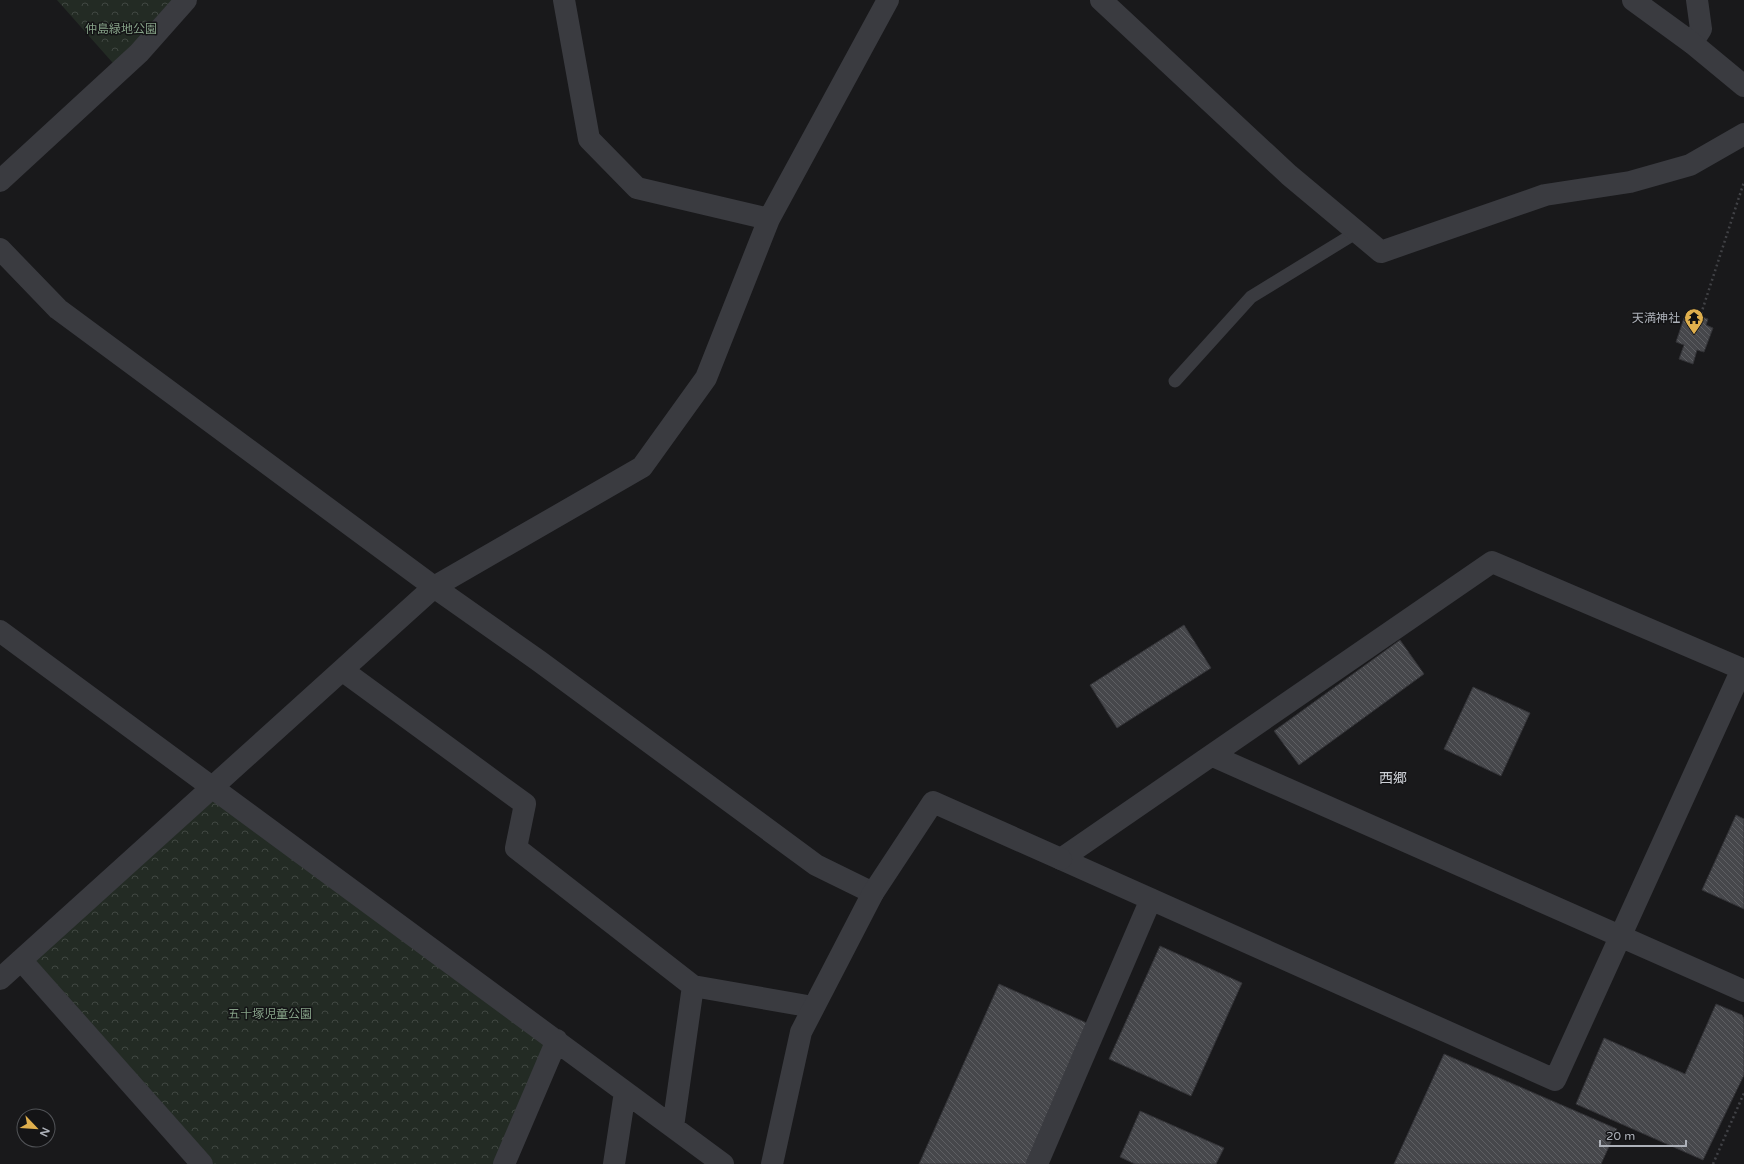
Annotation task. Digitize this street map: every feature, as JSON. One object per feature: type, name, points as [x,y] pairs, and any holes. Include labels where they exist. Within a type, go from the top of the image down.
[{"type":"street","points":[[0,181],[139,53],[186,0]]},
{"type":"street","points":[[564,0],[589,139],[637,188],[769,219]]},
{"type":"street","points":[[0,979],[434,587],[642,467],[706,378],[769,219],[888,0]]},
{"type":"street","points":[[1101,0],[1289,176],[1381,252],[1545,195],[1630,182],[1690,165],[1744,134]]},
{"type":"street","points":[[1633,0],[1692,43],[1744,86]]},
{"type":"street","points":[[1692,43],[1701,29],[1697,0]]},
{"type":"street","points":[[0,249],[58,309],[434,587],[539,661],[816,865],[873,893]]},
{"type":"street","points":[[772,1164],[801,1032],[873,893],[933,802],[1555,1080],[1742,668],[1492,562],[1213,756],[1061,859]]},
{"type":"street","points":[[0,631],[724,1164]]},
{"type":"street","points":[[342,670],[525,804],[516,848],[693,986],[813,1008]]},
{"type":"street","points":[[1213,756],[1621,935],[1744,991]]},
{"type":"street","points":[[1036,1164],[1151,899]]},
{"type":"street","points":[[21,960],[202,1164]]},
{"type":"street","points":[[673,1127],[693,986]]},
{"type":"street","points":[[504,1164],[557,1040]]},
{"type":"street","points":[[614,1164],[625,1092]]},
{"type":"lane","points":[[1174,381],[1251,296],[1357,232]]},
{"type":"path","points":[[1701,314],[1744,182]]},
{"type":"path","points":[[1712,1164],[1744,1093]]},
{"type":"green space","name":"仲島緑地公園","points":[[57,0],[186,0],[120,71]]},
{"type":"green space","name":"五十塚児童公園","points":[[212,786],[557,1040],[504,1164],[202,1164],[21,960]]},
{"type":"building","name":"天満神社","points":[[1693,314],[1708,319],[1706,325],[1713,328],[1704,352],[1697,350],[1693,364],[1679,359],[1684,345],[1676,342],[1684,318],[1691,320]]},
{"type":"building","points":[[1184,625],[1211,668],[1117,728],[1090,685]]},
{"type":"building","points":[[1400,640],[1424,674],[1299,765],[1274,731]]},
{"type":"building","points":[[1473,687],[1530,713],[1501,776],[1444,749]]},
{"type":"building","points":[[1736,815],[1744,819],[1744,909],[1702,890]]},
{"type":"building","points":[[1160,946],[1242,983],[1191,1096],[1109,1059]]},
{"type":"building","points":[[999,984],[1089,1024],[1027,1164],[919,1164]]},
{"type":"building","points":[[1716,1004],[1742,1015],[1744,1019],[1744,1075],[1703,1160],[1576,1104],[1604,1038],[1685,1074]]},
{"type":"building","points":[[1444,1054],[1617,1129],[1601,1164],[1394,1164]]},
{"type":"building","points":[[1140,1111],[1224,1148],[1216,1164],[1135,1164],[1120,1157]]},
{"type":"place","name":"天満神社","points":[[1694,335]]},
{"type":"district","name":"西郷","points":[[1393,778]]}]
